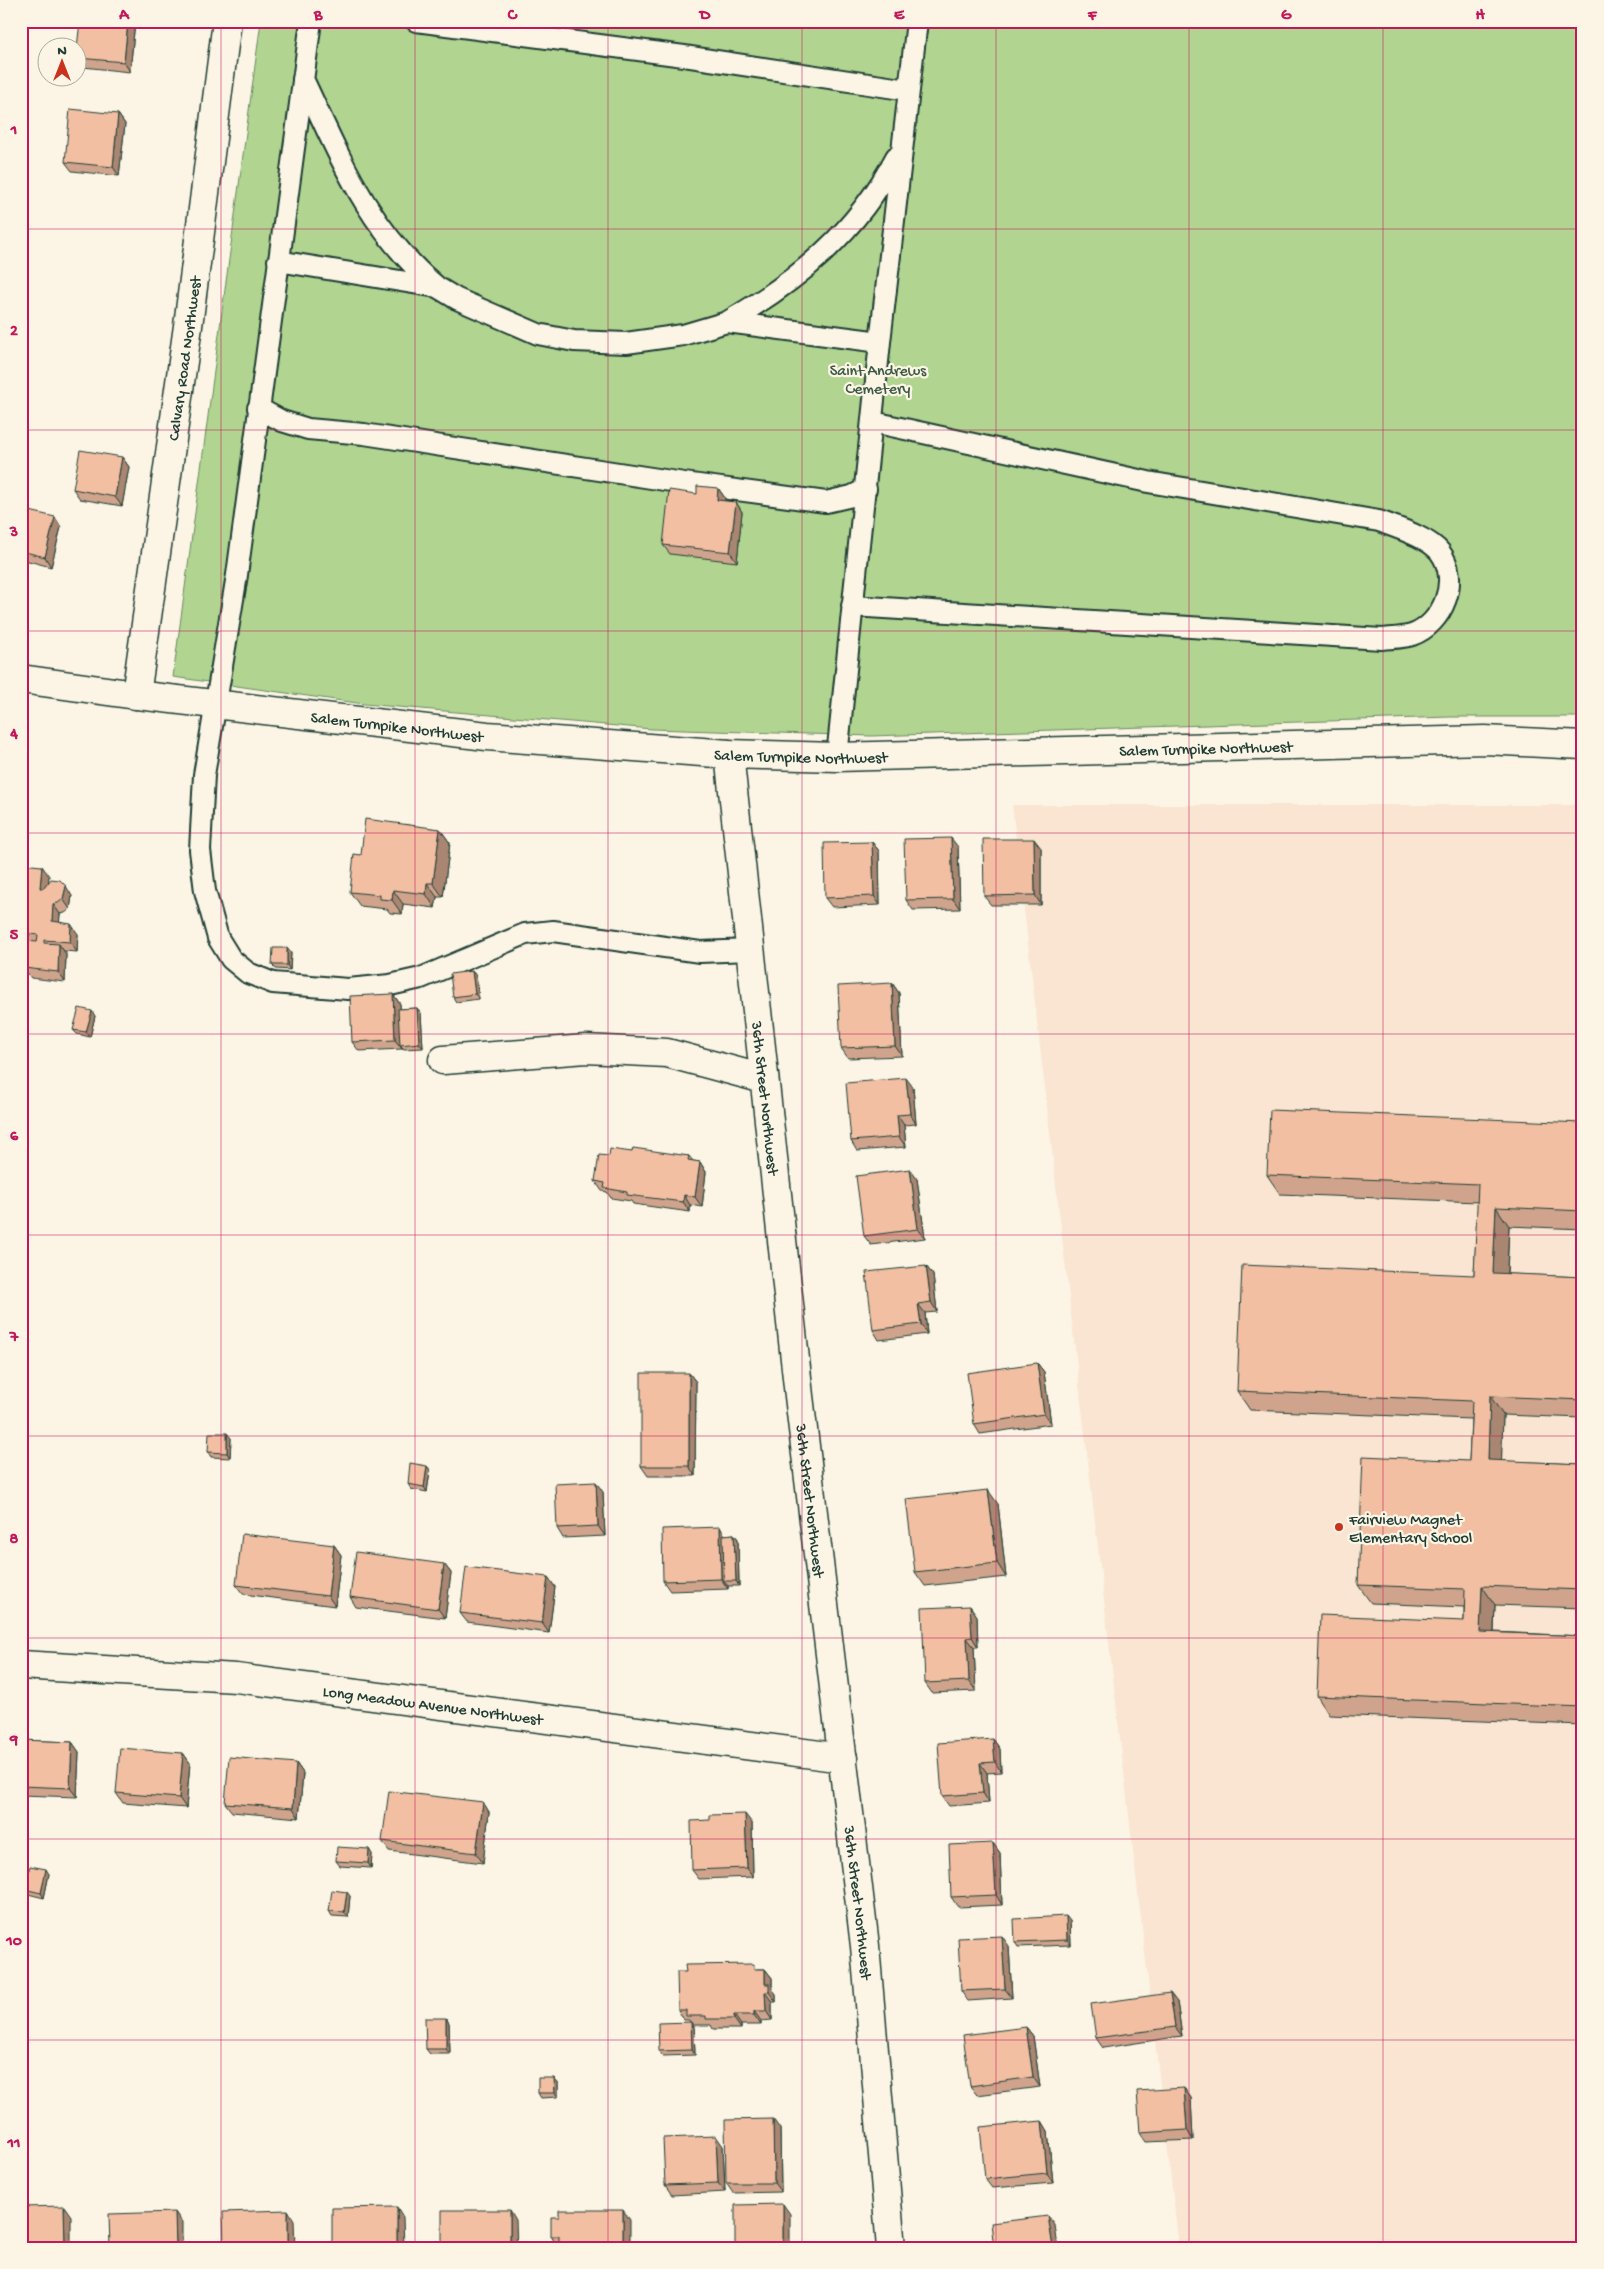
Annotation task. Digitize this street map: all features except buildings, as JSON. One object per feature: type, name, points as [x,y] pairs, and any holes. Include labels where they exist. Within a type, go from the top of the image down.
[{"type":"street","name":"Calvary Road Northwest","points":[[136,695],[188,326],[227,21]]},
{"type":"street","name":"Salem Turnpike Northwest","points":[[21,679],[216,705],[487,736],[729,754],[837,757],[1484,740],[1583,746]]},
{"type":"street","name":"36th Street Northwest","points":[[729,754],[800,1406],[865,1946],[891,2248]]},
{"type":"street","points":[[443,1060],[586,1050],[667,1054],[764,1079]]},
{"type":"street","name":"Long Meadow Avenue Northwest","points":[[21,1665],[236,1678],[843,1758]]},
{"type":"lane","points":[[311,21],[237,575],[204,775],[200,850],[204,890],[218,938],[231,959],[248,973],[273,983],[339,988],[390,985],[421,978],[525,934],[553,931],[700,952],[750,950]]},
{"type":"lane","points":[[416,21],[684,56],[908,90]]},
{"type":"lane","points":[[837,757],[880,342],[917,21]]},
{"type":"lane","points":[[303,79],[348,174],[377,224],[402,254],[437,287],[457,298],[538,334],[574,341],[626,344],[684,335],[727,322],[757,304],[811,265],[859,217],[884,180],[902,146]]},
{"type":"lane","points":[[278,261],[437,287]]},
{"type":"lane","points":[[727,322],[880,342]]},
{"type":"lane","points":[[258,408],[282,421],[308,429],[364,434],[684,483],[826,502],[852,496],[866,489]]},
{"type":"lane","points":[[852,606],[1382,640],[1413,635],[1434,620],[1445,602],[1450,582],[1448,568],[1440,551],[1415,535],[1379,521],[1148,482],[873,422]]},
{"type":"shaded area","name":"Fairview Magnet Elementary School","points":[[1012,805],[1583,805],[1583,2248],[1179,2248]]},
{"type":"green space","name":"Saint Andrews Cemetery","points":[[261,21],[1583,21],[1583,717],[1450,717],[871,736],[652,729],[364,704],[173,677]]},
{"type":"place","name":"Fairview Magnet Elementary School","points":[[1339,1527]]}]
